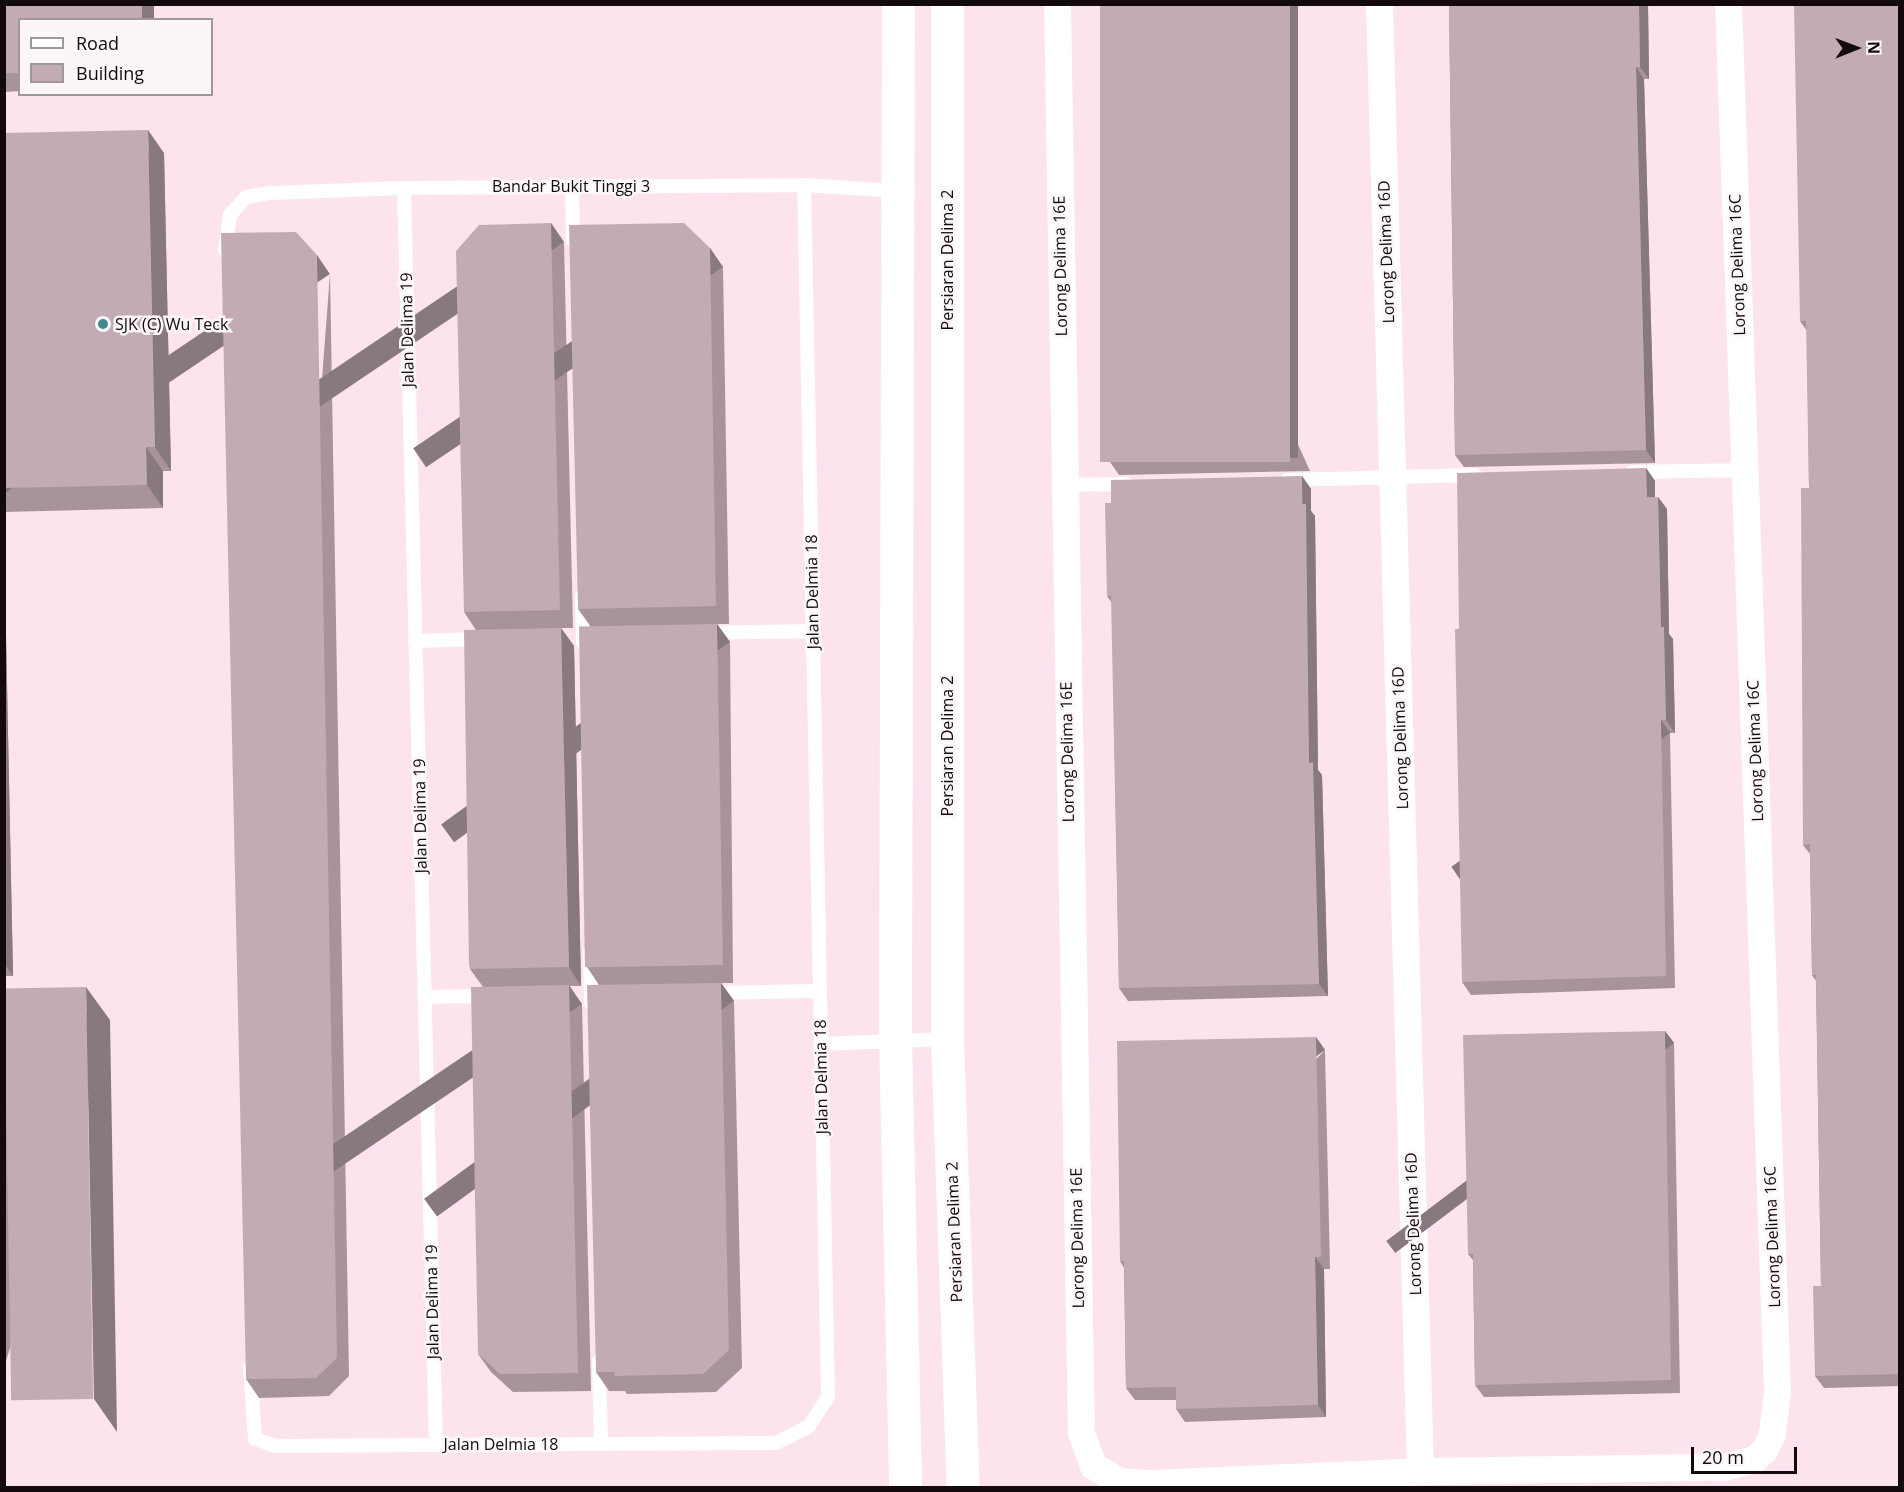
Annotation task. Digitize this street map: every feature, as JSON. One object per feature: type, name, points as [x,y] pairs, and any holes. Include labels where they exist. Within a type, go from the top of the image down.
[{"type":"street","points":[[898,4],[895,1038],[905,1488]]},
{"type":"street","name":"Persiaran Delima 2","points":[[947,4],[947,1039],[963,1488]]},
{"type":"street","name":"Lorong Delima 16E","points":[[1057,4],[1063,485],[1081,1433],[1093,1466],[1120,1481]]},
{"type":"street","name":"Lorong Delima 16D","points":[[1379,4],[1420,1472]]},
{"type":"street","name":"Lorong Delima 16C","points":[[1120,1481],[1420,1472],[1724,1467],[1741,1465],[1764,1450],[1777,1413],[1728,4]]},
{"type":"lane","name":"Bandar Bukit Tinggi 3","points":[[225,266],[230,215],[246,197],[404,188],[572,186],[804,185],[896,191]]},
{"type":"lane","name":"Jalan Delmia 18","points":[[249,1356],[251,1428],[255,1439],[274,1446],[776,1443],[809,1426],[828,1397],[804,185]]},
{"type":"lane","points":[[572,186],[573,257]]},
{"type":"lane","name":"Jalan Delima 19","points":[[404,188],[436,1444]]},
{"type":"lane","points":[[1617,472],[1744,470]]},
{"type":"lane","points":[[1267,480],[1487,475]]},
{"type":"lane","points":[[1063,485],[1142,483]]},
{"type":"lane","points":[[581,577],[583,660]]},
{"type":"lane","points":[[686,634],[813,631]]},
{"type":"lane","points":[[415,641],[499,639]]},
{"type":"lane","points":[[589,935],[591,1018]]},
{"type":"lane","points":[[694,993],[819,991]]},
{"type":"lane","points":[[424,997],[507,996]]},
{"type":"lane","points":[[820,1044],[895,1038],[947,1039]]},
{"type":"lane","points":[[599,1349],[601,1444]]},
{"type":"building","points":[[4,4],[142,4],[142,18],[18,18],[18,73],[4,73]]},
{"type":"building","points":[[1100,4],[1290,4],[1290,462],[1100,462]]},
{"type":"building","points":[[1449,4],[1639,4],[1640,67],[1636,67],[1646,450],[1455,455]]},
{"type":"building","points":[[1794,4],[1899,4],[1899,1374],[1815,1376],[1813,1286],[1821,1286],[1816,975],[1812,975],[1810,844],[1803,845],[1801,488],[1809,488],[1806,321],[1800,321]]},
{"type":"building","points":[[148,130],[155,447],[146,447],[147,485],[4,488],[4,133]]},
{"type":"building","points":[[551,223],[560,610],[464,612],[456,251],[479,225]]},
{"type":"building","points":[[684,223],[710,248],[716,606],[578,609],[569,225]]},
{"type":"building","points":[[296,232],[317,255],[337,1358],[316,1378],[246,1379],[221,233]]},
{"type":"building","points":[[1646,468],[1647,497],[1658,497],[1661,627],[1664,627],[1666,720],[1661,720],[1666,976],[1462,982],[1455,629],[1459,629],[1457,473]]},
{"type":"building","points":[[1302,476],[1302,504],[1306,504],[1309,763],[1313,762],[1319,984],[1119,988],[1111,596],[1107,596],[1105,503],[1111,503],[1111,480]]},
{"type":"building","points":[[717,624],[723,965],[585,967],[579,626]]},
{"type":"building","points":[[561,628],[569,967],[470,969],[464,630]]},
{"type":"building","points":[[721,983],[729,1350],[703,1374],[615,1376],[614,1372],[596,1372],[587,985]]},
{"type":"building","points":[[569,985],[578,1373],[500,1374],[478,1354],[471,987]]},
{"type":"building","points":[[86,987],[93,1399],[11,1400],[4,988]]},
{"type":"building","points":[[1665,1031],[1671,1380],[1475,1385],[1473,1254],[1468,1254],[1463,1035]]},
{"type":"building","points":[[1316,1037],[1321,1257],[1315,1257],[1318,1405],[1176,1409],[1176,1387],[1126,1388],[1124,1261],[1120,1261],[1117,1041]]},
{"type":"place","name":"SJK (C) Wu Teck","points":[[103,324]]}]
